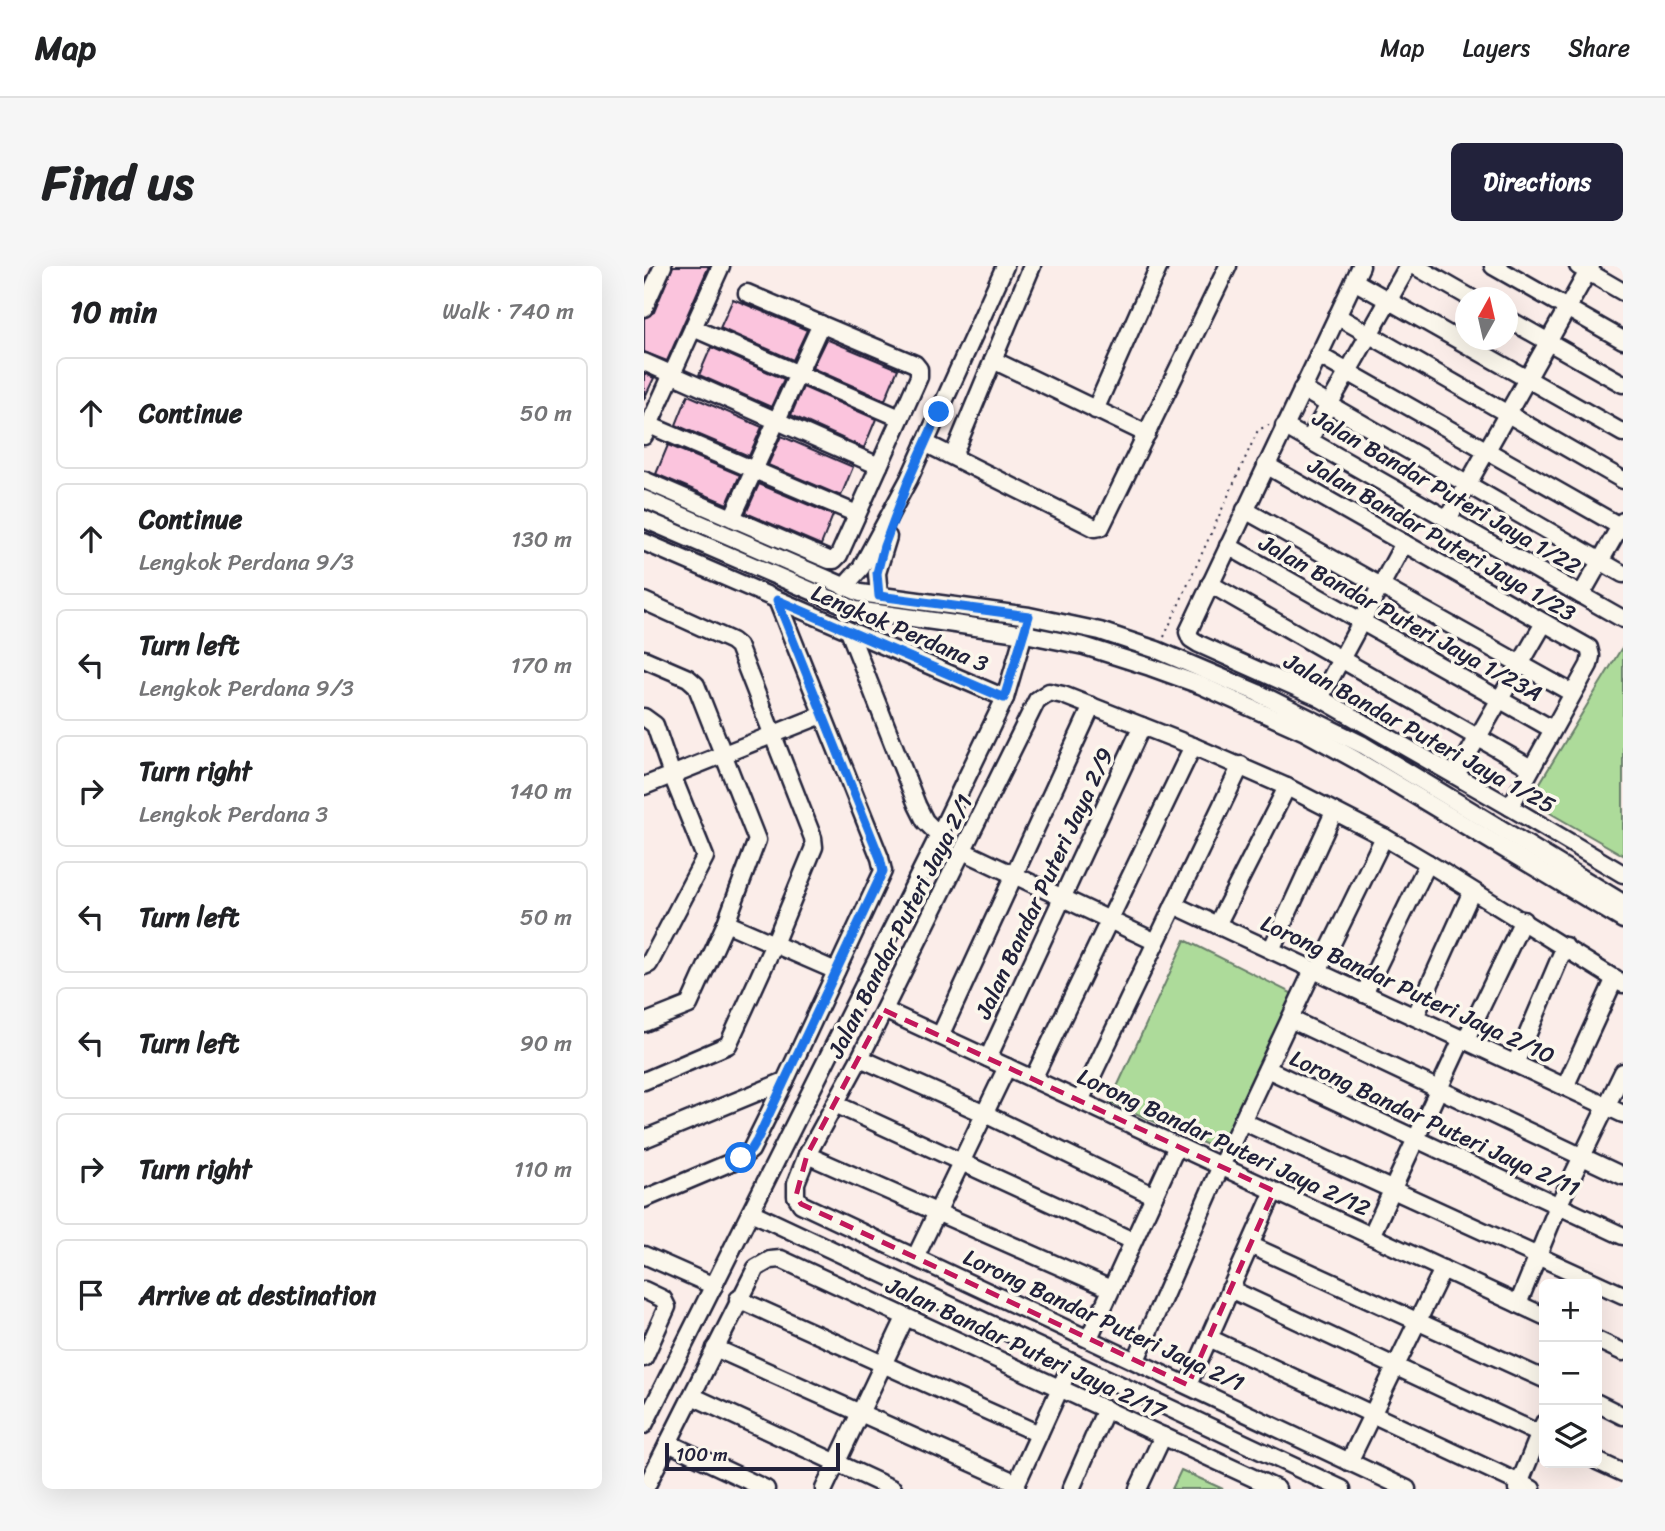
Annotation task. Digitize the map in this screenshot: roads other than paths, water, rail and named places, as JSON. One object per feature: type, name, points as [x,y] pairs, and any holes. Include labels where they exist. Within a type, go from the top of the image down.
[{"type":"street","points":[[644,308],[663,266]]},
{"type":"street","points":[[721,266],[647,430],[754,470],[857,514]]},
{"type":"street","points":[[953,456],[1032,266]]},
{"type":"street","points":[[1095,410],[1159,266]]},
{"type":"street","points":[[925,443],[1095,528],[1101,527],[1228,266]]},
{"type":"street","points":[[1309,440],[1408,266]]},
{"type":"street","points":[[1415,266],[1455,289]]},
{"type":"street","points":[[1493,266],[1623,340]]},
{"type":"street","points":[[844,587],[861,568],[909,479],[1000,268]]},
{"type":"street","points":[[1448,519],[1567,308],[1586,268],[1623,292]]},
{"type":"street","points":[[1531,768],[1210,584],[1357,270],[1389,300],[1623,433]]},
{"type":"street","points":[[644,480],[829,560],[834,560],[839,555],[919,377],[919,369],[915,364],[747,293]]},
{"type":"street","points":[[1337,316],[1623,480]]},
{"type":"street","points":[[732,518],[821,324]]},
{"type":"street","points":[[1518,324],[1623,384]]},
{"type":"street","points":[[693,328],[900,418]]},
{"type":"street","points":[[1318,355],[1622,525],[1581,595]]},
{"type":"street","points":[[993,360],[1147,434]]},
{"type":"street","points":[[644,362],[879,466]]},
{"type":"street","points":[[1302,389],[1623,574]]},
{"type":"street","name":"Jalan Bandar Puteri Jaya 1/22","points":[[1284,426],[1623,619]]},
{"type":"street","name":"Jalan Bandar Puteri Jaya 1/23","points":[[1266,465],[1589,649],[1589,665],[1572,694]]},
{"type":"street","points":[[879,596],[877,573],[909,479]]},
{"type":"street","points":[[644,499],[860,593],[1029,616],[1100,631],[1157,650],[1258,693],[1363,745],[1623,903]]},
{"type":"street","points":[[1245,510],[1572,694],[1510,807]]},
{"type":"street","points":[[644,519],[856,610],[1024,634],[1084,646],[1200,685],[1305,733],[1412,792],[1623,920]]},
{"type":"street","name":"Lengkok Perdana 3","points":[[644,542],[1004,698]]},
{"type":"street","points":[[1320,698],[1404,543]]},
{"type":"street","name":"Jalan Bandar Puteri Jaya 1/23A","points":[[1228,546],[1552,729]]},
{"type":"street","name":"Jalan Bandar Puteri Jaya 1/25","points":[[1210,584],[1188,632],[1191,639],[1320,698],[1623,874]]},
{"type":"street","points":[[644,1199],[741,1158],[751,1150],[786,1081],[883,871],[777,600]]},
{"type":"street","points":[[644,601],[738,646],[813,838],[814,847],[728,1045],[644,1082]]},
{"type":"street","points":[[644,1425],[939,835],[1004,698],[1029,616]]},
{"type":"street","points":[[1456,775],[1544,623]]},
{"type":"street","points":[[849,631],[917,805],[925,821],[939,835]]},
{"type":"street","points":[[644,659],[688,678],[696,685],[757,840],[726,923],[689,1004],[644,1024]]},
{"type":"street","name":"Jalan Bandar Puteri Jaya 2/1","points":[[796,1183],[807,1155],[860,1058],[1037,700],[1049,692],[1092,706]]},
{"type":"street","points":[[940,1036],[1092,706],[1241,765],[1384,837],[1619,981],[1565,1087]]},
{"type":"street","points":[[644,786],[822,715]]},
{"type":"street","points":[[644,718],[655,725],[705,857],[649,964],[644,966]]},
{"type":"street","name":"Jalan Bandar Puteri Jaya 2/9","points":[[988,1058],[1142,726]]},
{"type":"street","points":[[1033,1079],[1193,746]]},
{"type":"street","points":[[1080,1101],[1241,765]]},
{"type":"street","points":[[1217,925],[1287,788]]},
{"type":"street","points":[[1271,950],[1334,812]]},
{"type":"street","points":[[1136,1360],[1221,1166],[1290,1019],[1384,837]]},
{"type":"street","points":[[963,852],[1156,942]]},
{"type":"street","points":[[1364,994],[1428,863]]},
{"type":"street","points":[[1415,1017],[1472,891]]},
{"type":"street","name":"Lorong Bandar Puteri Jaya 2/10","points":[[1174,905],[1623,1114]]},
{"type":"street","points":[[1371,1236],[1523,920]]},
{"type":"street","points":[[726,923],[836,971]]},
{"type":"street","points":[[1515,1064],[1564,946]]},
{"type":"street","name":"Lorong Bandar Puteri Jaya 2/12","points":[[884,1010],[1539,1314]]},
{"type":"street","points":[[1290,1019],[1623,1176]]},
{"type":"street","points":[[860,1058],[985,1114],[1154,1196]]},
{"type":"street","points":[[916,1256],[1007,1067]]},
{"type":"street","name":"Lorong Bandar Puteri Jaya 2/11","points":[[1267,1069],[1623,1236]]},
{"type":"street","points":[[1518,1304],[1558,1206],[1623,1072]]},
{"type":"street","points":[[644,1139],[786,1081]]},
{"type":"street","points":[[835,1104],[1133,1241]]},
{"type":"street","points":[[1242,1121],[1623,1296]]},
{"type":"street","points":[[1089,1338],[1177,1146]]},
{"type":"street","points":[[807,1155],[1111,1289]]},
{"type":"street","name":"Lorong Bandar Puteri Jaya 2/1","points":[[796,1183],[796,1196],[801,1204],[1407,1489]]},
{"type":"street","points":[[1188,1385],[1274,1191]]},
{"type":"street","points":[[751,1212],[1342,1489]]},
{"type":"street","points":[[1250,1245],[1539,1377]]},
{"type":"street","points":[[644,1255],[713,1286]]},
{"type":"street","name":"Jalan Bandar Puteri Jaya 2/17","points":[[738,1300],[756,1268],[770,1260],[781,1259],[1277,1489]]},
{"type":"street","points":[[1349,1462],[1443,1269]]},
{"type":"street","points":[[1230,1289],[1396,1367],[1539,1429]]},
{"type":"street","points":[[644,1290],[663,1299],[667,1307],[666,1315],[644,1359]]},
{"type":"street","points":[[646,1489],[738,1300],[1039,1434]]},
{"type":"street","points":[[824,1489],[905,1318]]},
{"type":"street","points":[[1209,1338],[1523,1487],[1539,1442]]},
{"type":"street","points":[[1601,1342],[1623,1352]]},
{"type":"street","points":[[715,1348],[1016,1486],[1072,1362]]},
{"type":"street","points":[[692,1396],[892,1489]]},
{"type":"street","points":[[1599,1405],[1623,1416]]},
{"type":"street","points":[[1071,1489],[1107,1409]]},
{"type":"street","points":[[1138,1489],[1163,1436]]},
{"type":"street","points":[[668,1443],[766,1489]]},
{"type":"street","points":[[1602,1463],[1623,1473]]}]
